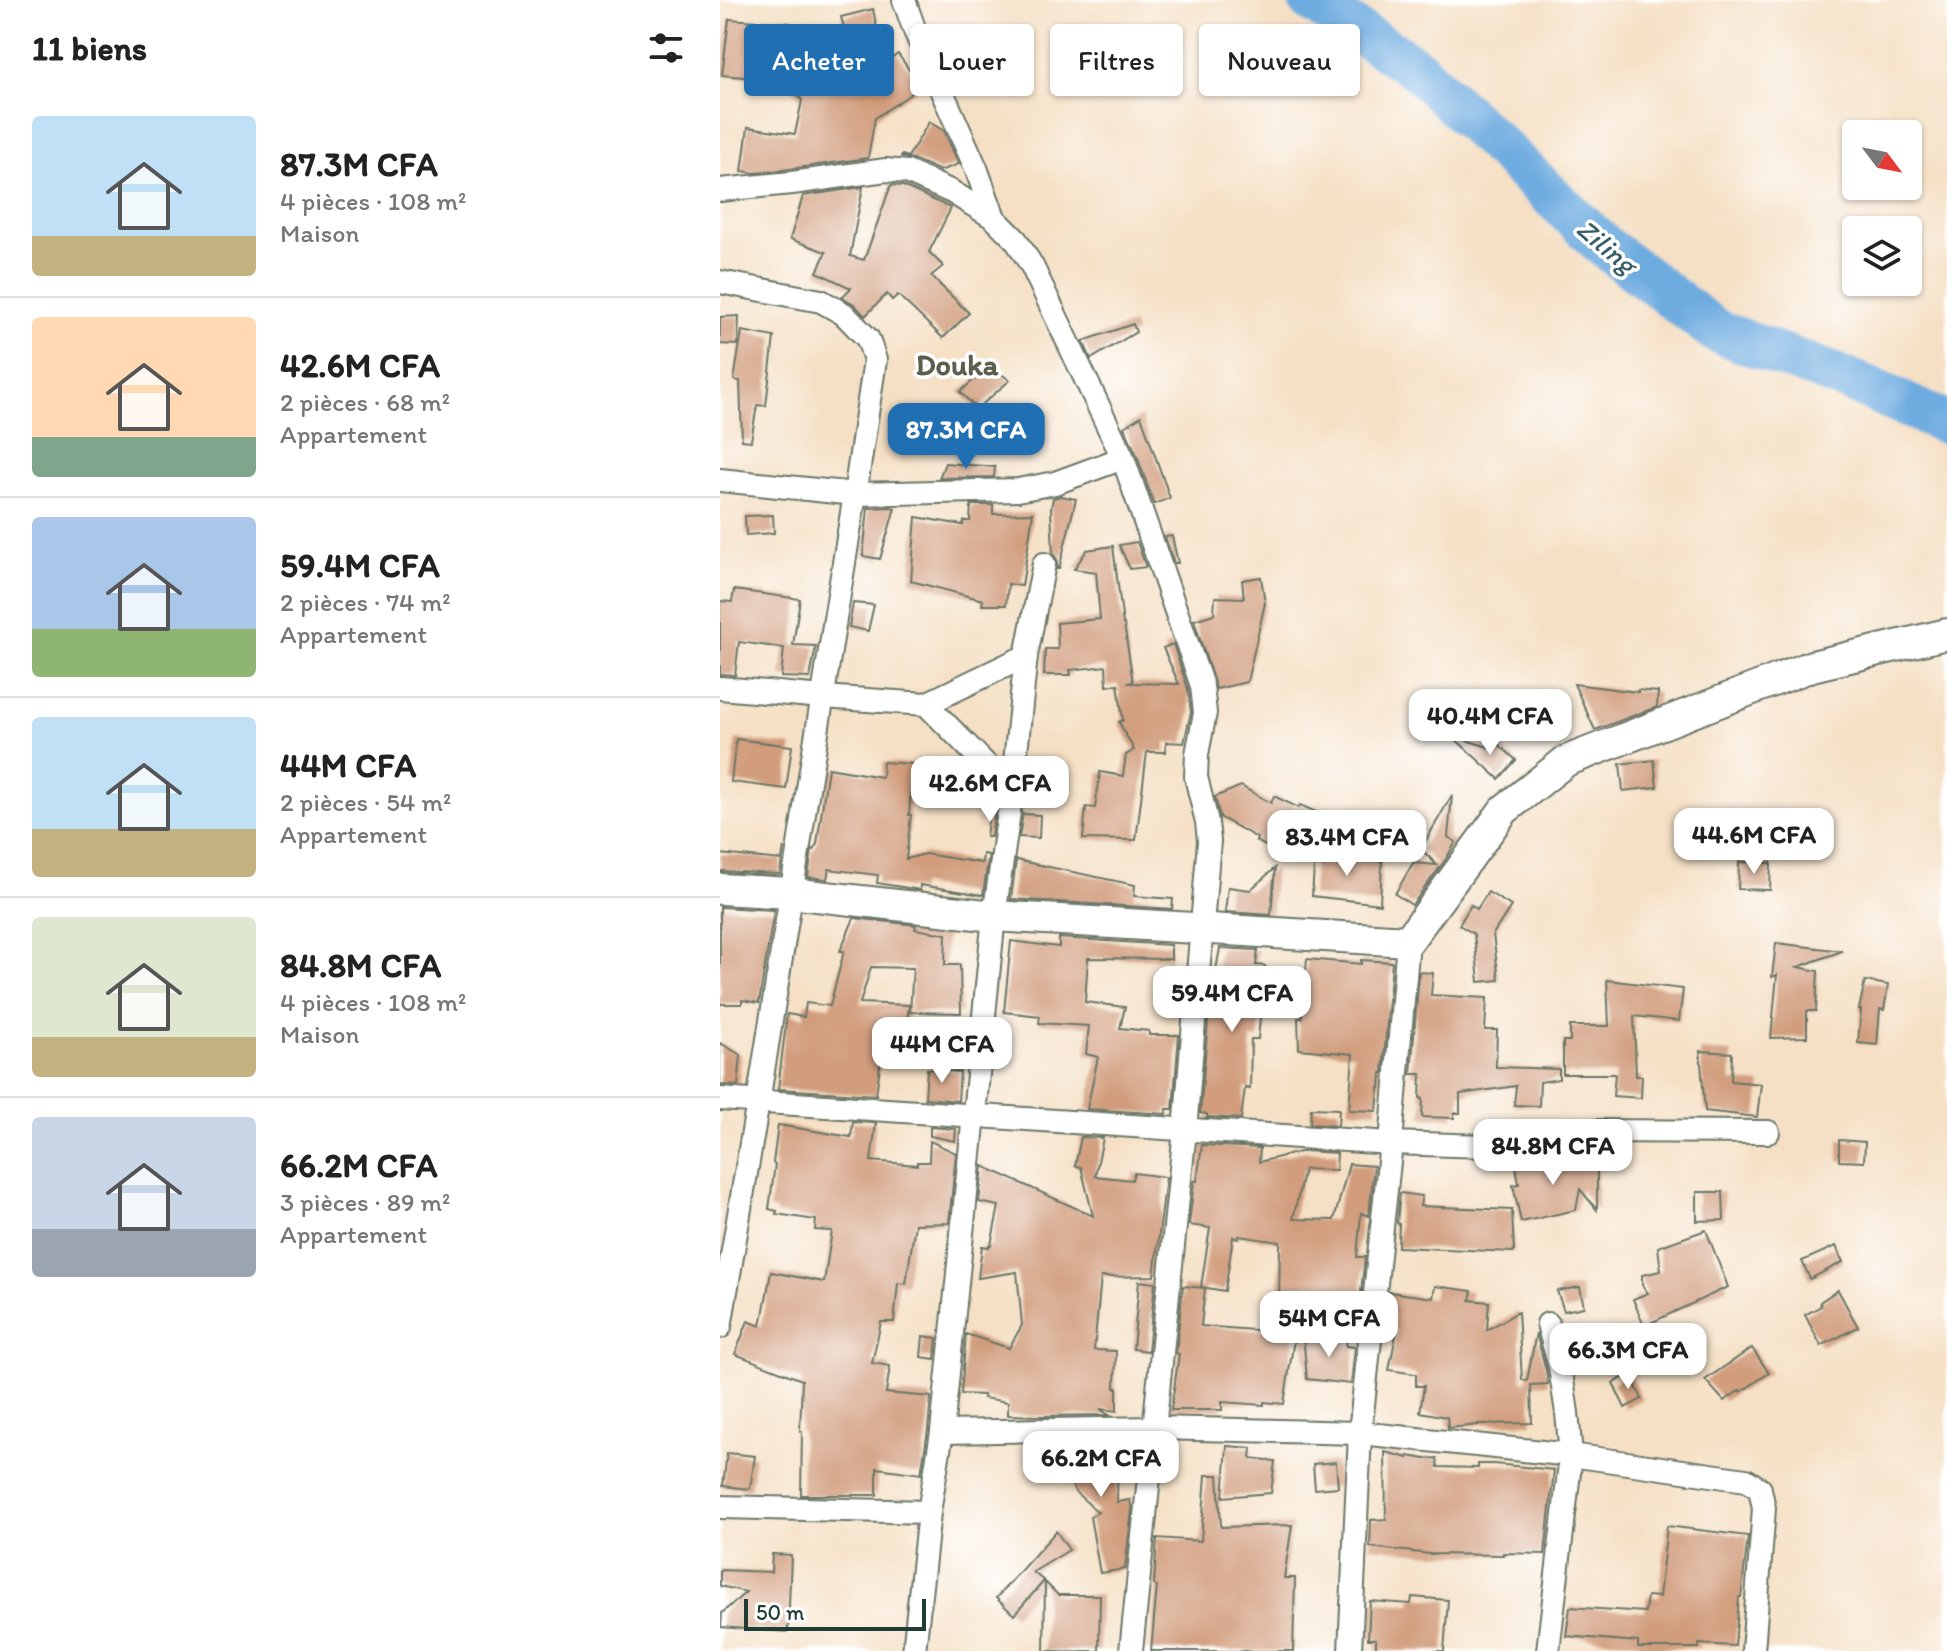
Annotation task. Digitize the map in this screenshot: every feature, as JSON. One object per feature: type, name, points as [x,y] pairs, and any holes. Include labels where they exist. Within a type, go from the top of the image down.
[{"type":"main road","points":[[720,889],[790,893],[994,916],[1408,941],[1504,810],[1566,761],[1812,666],[1947,634]]},
{"type":"street","points":[[904,0],[976,168],[994,218]]},
{"type":"street","points":[[720,190],[886,170],[907,172],[952,192],[994,218],[1016,240],[1032,266],[1123,458],[1202,686],[1205,713],[1196,777],[1209,841],[1185,1130],[1131,1651]]},
{"type":"street","points":[[720,282],[821,301],[844,314],[868,339],[875,360],[720,1327]]},
{"type":"street","points":[[720,480],[855,494],[1018,490],[1055,483],[1123,458]]},
{"type":"street","points":[[914,1651],[929,1512],[942,1432],[994,916],[1012,791],[1026,656],[1044,564]]},
{"type":"street","points":[[720,688],[926,704],[1026,656]]},
{"type":"street","points":[[926,704],[1012,791]]},
{"type":"street","points":[[1350,1651],[1360,1433],[1391,1143],[1408,941]]},
{"type":"street","points":[[720,1099],[1391,1143],[1485,1146],[1587,1131],[1768,1132]]},
{"type":"street","points":[[1548,1324],[1560,1367],[1571,1455],[1548,1651]]},
{"type":"street","points":[[942,1432],[1155,1428],[1360,1433],[1571,1455],[1746,1480],[1760,1489],[1764,1508],[1753,1651]]},
{"type":"street","points":[[720,1507],[929,1512]]},
{"type":"building","points":[[873,9],[876,24],[843,24],[841,17]]},
{"type":"building","points":[[729,19],[790,23],[744,24],[744,77],[722,75]]},
{"type":"building","points":[[898,54],[910,71],[910,94],[875,118],[868,158],[755,173],[742,171],[748,127],[795,134],[802,100],[798,96],[894,96],[894,57]]},
{"type":"building","points":[[929,122],[944,131],[959,164],[940,171],[901,157],[908,157]]},
{"type":"building","points":[[891,185],[903,186],[951,208],[929,252],[943,266],[931,276],[969,313],[943,338],[898,295],[892,300],[887,294],[865,316],[842,297],[851,288],[817,272],[826,252],[790,239],[803,196],[863,187],[850,256],[864,260]]},
{"type":"building","points":[[739,316],[738,345],[720,344],[720,317]]},
{"type":"building","points":[[1133,324],[1136,332],[1091,359],[1083,341]]},
{"type":"building","points":[[742,331],[774,337],[766,406],[757,405],[751,441],[742,440],[740,381],[734,380]]},
{"type":"building","points":[[989,366],[1010,380],[977,409],[960,392]]},
{"type":"building","points":[[1141,416],[1170,498],[1154,504],[1124,427]]},
{"type":"building","points":[[945,463],[995,467],[994,477],[939,478]]},
{"type":"building","points":[[1053,498],[1076,499],[1057,569],[1053,554],[1051,509]]},
{"type":"building","points":[[971,505],[993,505],[993,514],[1033,513],[1022,586],[1008,584],[1006,605],[982,605],[983,600],[911,581],[916,517],[963,525],[964,521],[970,521]]},
{"type":"building","points":[[868,508],[895,508],[880,559],[863,556]]},
{"type":"building","points":[[773,515],[774,533],[746,535],[745,516]]},
{"type":"building","points":[[1172,536],[1178,563],[1174,563],[1165,537]]},
{"type":"building","points":[[1137,542],[1146,567],[1130,569],[1119,545]]},
{"type":"building","points":[[1113,546],[1133,682],[1127,683],[1179,684],[1163,648],[1173,644],[1188,689],[1191,712],[1184,743],[1166,742],[1166,752],[1147,752],[1136,840],[1083,839],[1086,807],[1095,808],[1100,772],[1123,776],[1126,755],[1134,750],[1119,722],[1123,720],[1118,684],[1107,686],[1106,666],[1070,670],[1071,675],[1044,675],[1045,649],[1058,649],[1057,623],[1100,619],[1096,572],[1074,569],[1087,550]]},
{"type":"building","points":[[1261,577],[1265,603],[1247,682],[1216,689],[1194,620],[1214,614],[1215,597],[1244,598],[1242,580]]},
{"type":"building","points":[[734,590],[800,599],[793,645],[816,646],[810,678],[781,677],[784,648],[739,642],[735,675],[720,674],[720,601],[732,602]]},
{"type":"building","points":[[853,603],[874,605],[868,631],[849,627]]},
{"type":"building","points":[[1574,684],[1658,692],[1657,707],[1595,730]]},
{"type":"building","points":[[1452,736],[1495,749],[1496,742],[1516,760],[1499,779]]},
{"type":"building","points":[[736,739],[792,746],[786,789],[731,782]]},
{"type":"building","points":[[1654,760],[1657,787],[1623,791],[1620,764]]},
{"type":"building","points":[[883,762],[913,764],[906,859],[925,854],[982,863],[983,854],[989,855],[983,895],[920,885],[920,890],[877,883],[878,875],[829,869],[827,879],[808,877],[812,849],[817,844],[828,768],[882,777]]},
{"type":"building","points":[[1241,786],[1271,803],[1274,796],[1340,822],[1330,846],[1282,842],[1281,854],[1220,817],[1215,797]]},
{"type":"building","points":[[1452,795],[1448,837],[1456,842],[1412,905],[1395,894],[1413,863],[1437,865],[1421,849]]},
{"type":"building","points":[[989,811],[995,812],[991,837],[986,837]]},
{"type":"building","points":[[1023,814],[1040,815],[1039,838],[1019,837]]},
{"type":"building","points":[[784,847],[780,874],[720,871],[720,854],[782,860]]},
{"type":"building","points":[[1358,853],[1358,859],[1382,861],[1380,904],[1312,896],[1315,854]]},
{"type":"building","points":[[1016,860],[1135,885],[1134,896],[1173,899],[1172,909],[1011,899]]},
{"type":"building","points":[[1739,862],[1771,863],[1770,890],[1738,889]]},
{"type":"building","points":[[1275,868],[1271,915],[1225,912],[1228,887],[1250,890]]},
{"type":"building","points":[[1488,892],[1511,906],[1493,934],[1499,980],[1479,982],[1474,934],[1459,925],[1471,905],[1477,909]]},
{"type":"building","points":[[720,907],[774,910],[759,1003],[742,1000],[742,1004],[720,1004]]},
{"type":"building","points":[[854,918],[916,925],[915,929],[946,934],[945,965],[960,965],[961,1013],[910,1012],[913,968],[871,967],[860,1003],[909,1005],[903,1054],[882,1051],[876,1095],[778,1089],[787,1014],[804,1017],[806,1003],[830,1006],[844,951],[840,951]]},
{"type":"building","points":[[1059,938],[1171,945],[1171,959],[1088,958],[1085,1002],[1125,1007],[1120,1028],[1149,1031],[1149,1035],[1179,1035],[1173,1109],[1167,1109],[1166,1114],[1087,1109],[1098,1057],[1086,1054],[1089,1026],[1039,1023],[1040,1016],[1004,1012],[1011,941],[1059,947]]},
{"type":"building","points":[[1776,943],[1842,951],[1798,967],[1818,971],[1816,1011],[1807,1011],[1807,1037],[1771,1038],[1777,975],[1772,977]]},
{"type":"building","points":[[1220,948],[1258,950],[1256,965],[1265,966],[1258,1039],[1251,1039],[1250,1089],[1245,1088],[1241,1119],[1207,1117],[1207,1114],[1200,1113],[1209,1010],[1217,1011],[1221,970],[1216,970]]},
{"type":"building","points":[[1307,959],[1361,964],[1361,960],[1392,962],[1377,1111],[1349,1110],[1353,1054],[1299,1049],[1298,1018],[1302,1018]]},
{"type":"building","points":[[1419,972],[1433,973],[1431,995],[1487,998],[1485,1030],[1497,1030],[1496,1067],[1559,1069],[1559,1079],[1540,1082],[1539,1106],[1514,1105],[1516,1086],[1460,1094],[1460,1113],[1454,1113],[1454,1118],[1422,1117],[1421,1074],[1411,1074]]},
{"type":"building","points":[[1607,980],[1683,989],[1679,1021],[1634,1016],[1636,1076],[1642,1076],[1641,1098],[1613,1096],[1615,1074],[1563,1074],[1563,1041],[1570,1041],[1570,1026],[1609,1026]]},
{"type":"building","points":[[1865,981],[1888,985],[1884,1010],[1880,1009],[1877,1045],[1858,1043],[1859,1010]]},
{"type":"building","points":[[720,1043],[741,1055],[738,1086],[720,1085]]},
{"type":"building","points":[[1700,1051],[1732,1053],[1731,1081],[1761,1084],[1757,1117],[1705,1111]]},
{"type":"building","points":[[927,1069],[960,1072],[958,1101],[925,1098]]},
{"type":"building","points":[[1311,1108],[1339,1109],[1338,1126],[1310,1124]]},
{"type":"building","points":[[853,1122],[876,1123],[871,1161],[917,1165],[917,1162],[929,1162],[930,1141],[956,1153],[949,1223],[915,1224],[906,1284],[898,1283],[894,1322],[881,1322],[872,1363],[890,1366],[886,1393],[931,1397],[928,1430],[921,1474],[877,1468],[877,1495],[801,1495],[802,1380],[735,1354],[748,1321],[761,1326],[771,1272],[824,1282],[832,1231],[815,1230],[816,1220],[776,1214],[777,1211],[769,1209],[778,1125],[851,1137]]},
{"type":"building","points":[[930,1127],[956,1129],[955,1141],[930,1136]]},
{"type":"building","points":[[1081,1137],[1103,1138],[1095,1176],[1132,1180],[1134,1173],[1166,1177],[1154,1276],[1101,1277],[1094,1350],[1116,1351],[1117,1411],[1100,1409],[1109,1415],[1008,1415],[1008,1402],[983,1398],[984,1395],[961,1394],[966,1334],[1009,1348],[1022,1325],[1017,1272],[978,1278],[982,1246],[991,1245],[999,1206],[979,1202],[983,1166],[1093,1216],[1081,1167],[1075,1166]]},
{"type":"building","points":[[1839,1140],[1865,1142],[1864,1162],[1839,1161]]},
{"type":"building","points":[[1202,1145],[1260,1148],[1259,1162],[1304,1151],[1337,1153],[1336,1170],[1304,1169],[1293,1219],[1334,1220],[1349,1164],[1374,1166],[1369,1216],[1361,1213],[1357,1257],[1365,1257],[1359,1309],[1350,1308],[1349,1313],[1279,1301],[1280,1242],[1239,1236],[1238,1239],[1233,1237],[1225,1291],[1201,1287],[1210,1228],[1189,1225]]},
{"type":"building","points":[[1537,1157],[1537,1162],[1588,1159],[1597,1170],[1597,1210],[1580,1189],[1576,1210],[1521,1222],[1513,1185],[1519,1184],[1515,1160]]},
{"type":"building","points":[[1697,1192],[1723,1192],[1724,1220],[1697,1221]]},
{"type":"building","points":[[1400,1193],[1422,1196],[1420,1206],[1512,1210],[1514,1252],[1398,1247]]},
{"type":"building","points":[[1706,1230],[1728,1287],[1644,1326],[1633,1299],[1648,1293],[1642,1285],[1642,1275],[1661,1271],[1658,1247]]},
{"type":"building","points":[[1836,1246],[1843,1262],[1810,1279],[1802,1261]]},
{"type":"building","points":[[1139,1281],[1155,1283],[1148,1351],[1133,1349]]},
{"type":"building","points":[[1183,1286],[1205,1288],[1201,1326],[1295,1333],[1284,1404],[1222,1402],[1222,1410],[1171,1410],[1179,1354],[1176,1353]]},
{"type":"building","points":[[1435,1286],[1472,1291],[1470,1300],[1489,1302],[1487,1330],[1518,1312],[1522,1380],[1527,1381],[1536,1333],[1548,1384],[1531,1385],[1532,1423],[1448,1428],[1447,1417],[1420,1412],[1424,1386],[1416,1386],[1416,1374],[1389,1370],[1397,1330],[1392,1329],[1394,1313],[1387,1312],[1389,1292],[1433,1298]]},
{"type":"building","points":[[1580,1287],[1584,1307],[1564,1311],[1557,1291]]},
{"type":"building","points":[[1838,1290],[1858,1327],[1821,1346],[1805,1315],[1821,1306],[1820,1302]]},
{"type":"building","points":[[1303,1334],[1347,1337],[1346,1346],[1355,1347],[1351,1384],[1307,1379]]},
{"type":"building","points":[[923,1336],[937,1338],[935,1359],[921,1357]]},
{"type":"building","points":[[1752,1348],[1769,1373],[1724,1401],[1705,1380]]},
{"type":"building","points":[[1630,1374],[1642,1399],[1625,1408],[1613,1383]]},
{"type":"building","points":[[1118,1443],[1117,1502],[1130,1500],[1132,1510],[1125,1569],[1100,1573],[1090,1517],[1098,1512],[1075,1492],[1057,1444]]},
{"type":"building","points":[[1227,1446],[1252,1448],[1251,1458],[1275,1461],[1271,1493],[1223,1497]]},
{"type":"building","points":[[1385,1452],[1408,1458],[1437,1458],[1438,1467],[1478,1468],[1478,1464],[1494,1464],[1554,1470],[1545,1554],[1430,1554],[1370,1547],[1371,1520],[1386,1519]]},
{"type":"building","points":[[727,1453],[755,1456],[750,1489],[723,1486]]},
{"type":"building","points":[[1336,1462],[1338,1487],[1315,1489],[1313,1464]]},
{"type":"building","points":[[1206,1475],[1218,1475],[1221,1527],[1292,1525],[1284,1578],[1295,1578],[1293,1651],[1151,1651],[1157,1586],[1154,1585],[1157,1538],[1201,1541]]},
{"type":"building","points":[[1667,1526],[1748,1536],[1735,1646],[1699,1644],[1699,1648],[1638,1648],[1638,1642],[1566,1636],[1570,1607],[1645,1612],[1647,1596],[1659,1597]]},
{"type":"building","points":[[1056,1531],[1069,1550],[1033,1572],[1044,1581],[1014,1615],[996,1598]]},
{"type":"building","points":[[772,1554],[791,1555],[788,1632],[721,1627],[722,1613],[746,1592],[720,1586],[720,1570],[771,1572]]},
{"type":"building","points":[[1045,1582],[1058,1595],[1100,1595],[1099,1651],[1044,1651]]},
{"type":"building","points":[[1412,1597],[1448,1600],[1444,1651],[1376,1651],[1376,1639],[1368,1639],[1370,1601],[1411,1604]]},
{"type":"waterway","name":"Ziling","points":[[1310,0],[1417,69],[1604,246],[1716,331],[1854,382],[1947,423]]},
{"type":"district","name":"Douka","points":[[957,364]]}]
